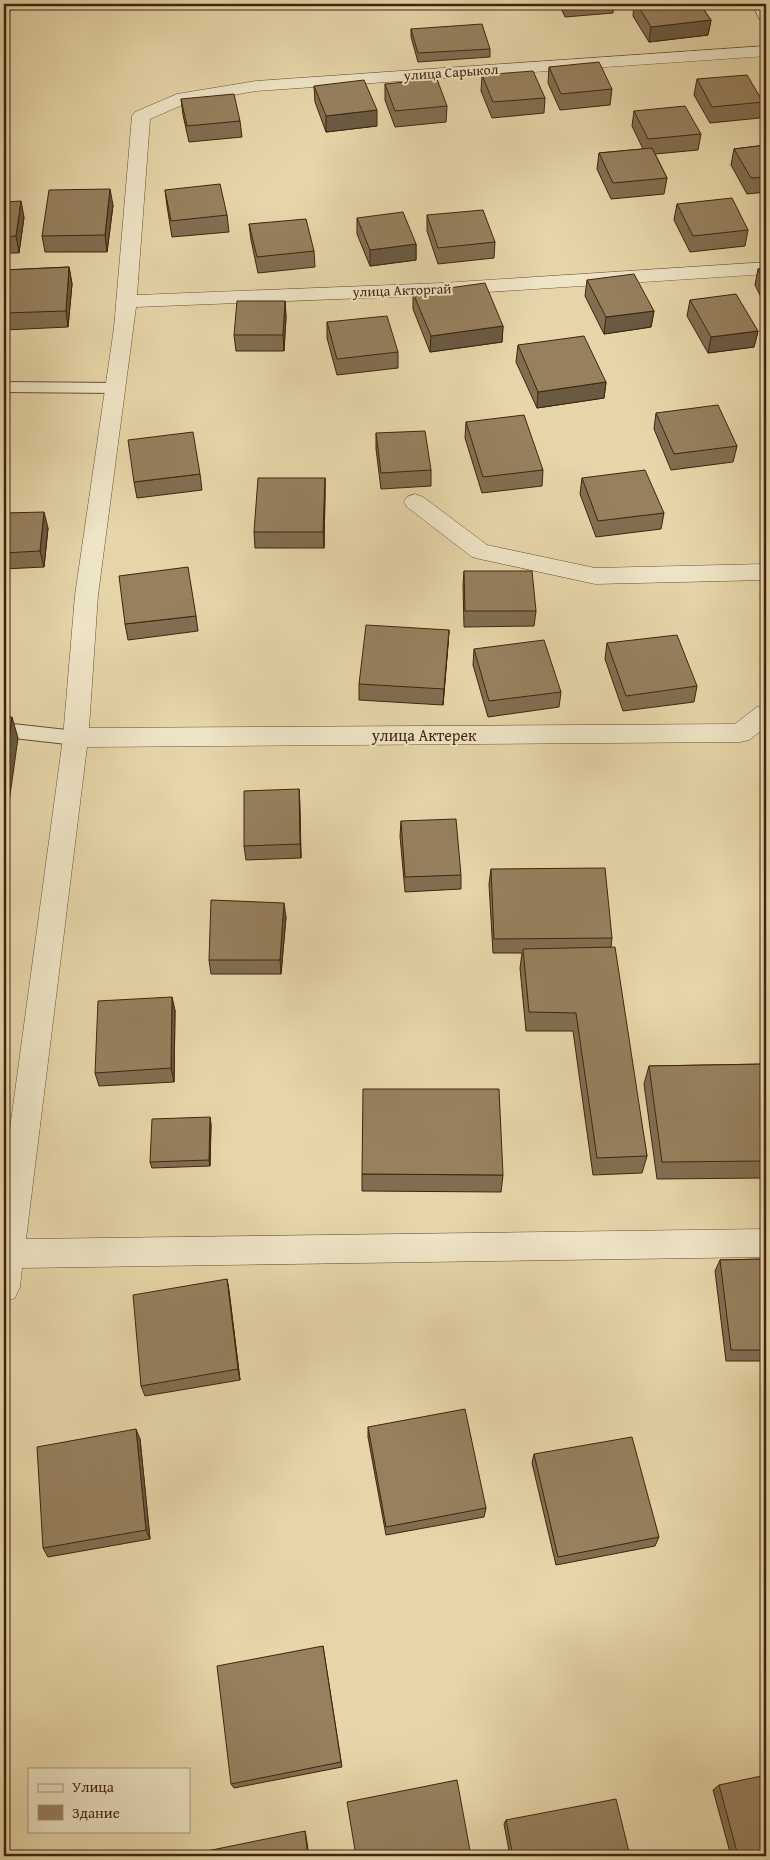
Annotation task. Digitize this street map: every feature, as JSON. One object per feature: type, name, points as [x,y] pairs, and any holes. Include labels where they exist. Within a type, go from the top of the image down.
[{"type":"street","points":[[760,4],[766,16]]},
{"type":"street","name":"улица Сарыкол","points":[[128,301],[141,116],[183,98],[256,86],[766,51]]},
{"type":"street","name":"улица Акторгай","points":[[128,301],[442,289],[766,268]]},
{"type":"street","points":[[4,1287],[10,1254],[76,738],[77,699],[96,517],[128,301]]},
{"type":"street","points":[[415,502],[480,551],[595,576],[766,572]]},
{"type":"street","name":"улица Актерек","points":[[76,738],[740,733],[766,714]]},
{"type":"street","points":[[10,1254],[766,1243]]},
{"type":"lane","points":[[4,387],[116,388]]},
{"type":"lane","points":[[4,730],[76,738]]},
{"type":"building","points":[[637,4],[700,4],[711,20],[651,27]]},
{"type":"building","points":[[482,24],[490,49],[418,53],[411,29]]},
{"type":"building","points":[[599,62],[612,89],[561,94],[549,67]]},
{"type":"building","points":[[533,71],[545,98],[493,102],[482,75]]},
{"type":"building","points":[[747,75],[763,102],[712,107],[697,79]]},
{"type":"building","points":[[437,79],[447,106],[395,111],[385,84]]},
{"type":"building","points":[[364,80],[377,110],[326,116],[314,86]]},
{"type":"building","points":[[234,94],[240,121],[187,126],[181,99]]},
{"type":"building","points":[[685,106],[701,134],[648,139],[634,111]]},
{"type":"building","points":[[766,145],[766,177],[751,178],[734,149]]},
{"type":"building","points":[[652,148],[667,178],[613,183],[599,153]]},
{"type":"building","points":[[220,184],[227,215],[171,221],[165,190]]},
{"type":"building","points":[[110,189],[105,235],[42,236],[49,190]]},
{"type":"building","points":[[732,198],[748,230],[693,236],[677,204]]},
{"type":"building","points":[[21,201],[16,236],[4,237],[4,202]]},
{"type":"building","points":[[483,210],[495,242],[438,248],[427,215]]},
{"type":"building","points":[[403,212],[416,244],[370,250],[357,218]]},
{"type":"building","points":[[306,219],[314,251],[257,257],[249,224]]},
{"type":"building","points":[[69,267],[66,311],[4,313],[4,270]]},
{"type":"building","points":[[766,268],[766,285],[758,269]]},
{"type":"building","points":[[634,274],[654,311],[606,317],[587,280]]},
{"type":"building","points":[[485,283],[503,326],[431,336],[413,293]]},
{"type":"building","points":[[736,294],[758,331],[711,337],[690,300]]},
{"type":"building","points":[[237,301],[285,301],[283,335],[234,335]]},
{"type":"building","points":[[387,316],[398,352],[337,359],[327,322]]},
{"type":"building","points":[[584,336],[606,382],[538,392],[518,345]]},
{"type":"building","points":[[718,405],[737,446],[674,454],[656,413]]},
{"type":"building","points":[[524,415],[543,470],[483,477],[466,422]]},
{"type":"building","points":[[425,431],[431,470],[381,473],[376,433]]},
{"type":"building","points":[[193,432],[200,474],[134,482],[128,440]]},
{"type":"building","points":[[645,470],[664,513],[598,521],[582,478]]},
{"type":"building","points":[[258,478],[325,478],[323,532],[254,532]]},
{"type":"building","points":[[44,512],[40,551],[4,553],[4,513]]},
{"type":"building","points":[[188,567],[196,616],[125,624],[119,576]]},
{"type":"building","points":[[464,571],[532,571],[536,611],[465,611]]},
{"type":"building","points":[[366,625],[449,630],[444,689],[359,684]]},
{"type":"building","points":[[677,635],[697,686],[626,696],[607,643]]},
{"type":"building","points":[[544,640],[561,692],[489,701],[474,649]]},
{"type":"building","points":[[12,717],[4,777],[4,718]]},
{"type":"building","points":[[299,789],[300,844],[244,846],[244,791]]},
{"type":"building","points":[[456,819],[461,875],[405,877],[401,821]]},
{"type":"building","points":[[605,868],[612,938],[494,939],[491,869]]},
{"type":"building","points":[[211,900],[284,903],[280,960],[209,960]]},
{"type":"building","points":[[615,947],[647,1156],[597,1158],[576,1013],[529,1012],[523,949]]},
{"type":"building","points":[[172,997],[171,1068],[95,1073],[98,1001]]},
{"type":"building","points":[[766,1064],[766,1161],[662,1162],[649,1066]]},
{"type":"building","points":[[363,1089],[499,1089],[503,1175],[362,1174]]},
{"type":"building","points":[[210,1117],[209,1160],[150,1162],[152,1119]]},
{"type":"building","points":[[766,1259],[766,1350],[731,1350],[720,1260]]},
{"type":"building","points":[[227,1279],[238,1369],[141,1386],[133,1295]]},
{"type":"building","points":[[465,1409],[486,1508],[386,1527],[368,1427]]},
{"type":"building","points":[[136,1429],[146,1530],[43,1548],[37,1447]]},
{"type":"building","points":[[632,1437],[659,1537],[558,1557],[534,1454]]},
{"type":"building","points":[[323,1646],[341,1762],[231,1784],[217,1666]]},
{"type":"building","points":[[766,1775],[766,1856],[738,1856],[719,1785]]},
{"type":"building","points":[[457,1780],[471,1856],[356,1856],[347,1802]]},
{"type":"building","points":[[616,1799],[630,1856],[513,1856],[506,1820]]},
{"type":"building","points":[[305,1831],[308,1856],[192,1856],[192,1854]]}]
